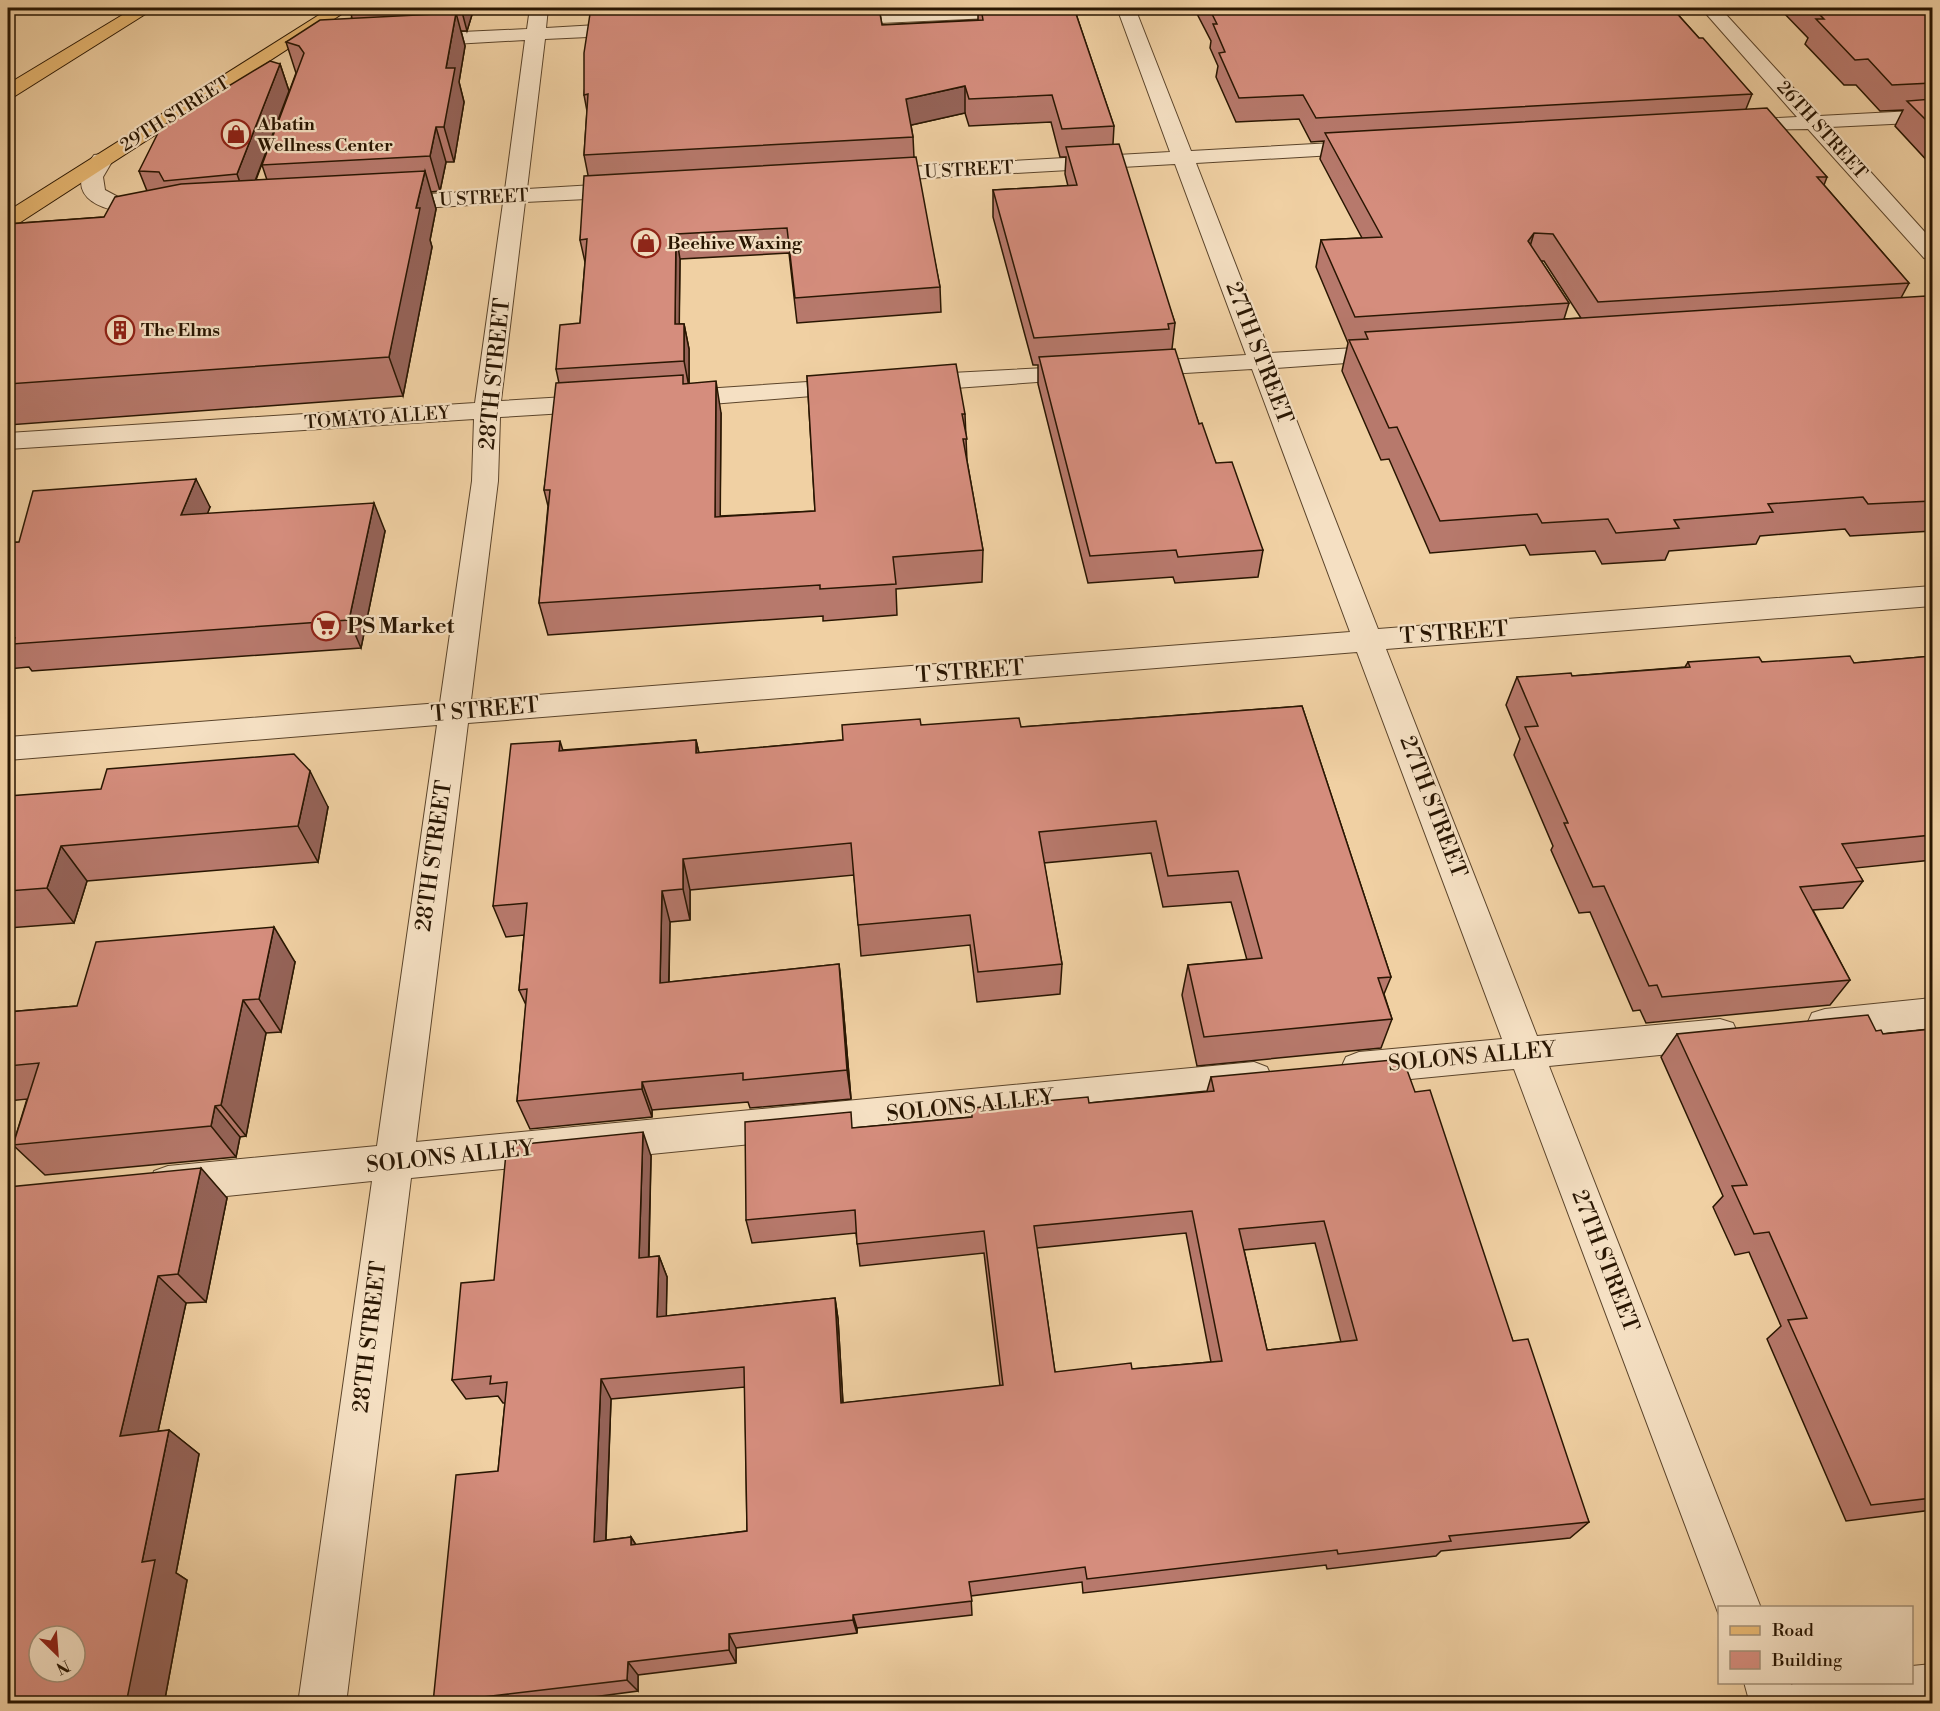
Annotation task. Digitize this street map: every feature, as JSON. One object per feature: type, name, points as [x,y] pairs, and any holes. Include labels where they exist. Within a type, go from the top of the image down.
[{"type":"main road","points":[[13,89],[146,8]]},
{"type":"main road","name":"29TH STREET","points":[[13,230],[102,160],[342,8]]},
{"type":"main road","points":[[13,89],[100,13]]},
{"type":"street","name":"28TH STREET","points":[[322,1704],[452,713],[485,481],[488,410],[539,8]]},
{"type":"street","points":[[816,20],[1077,8]]},
{"type":"street","name":"27TH STREET","points":[[1126,8],[1263,361],[1737,1606]]},
{"type":"street","name":"26TH STREET","points":[[1710,8],[1932,253]]},
{"type":"street","points":[[403,41],[650,28]]},
{"type":"street","points":[[280,48],[314,46]]},
{"type":"street","points":[[244,70],[272,78]]},
{"type":"street","points":[[1715,128],[1932,116]]},
{"type":"street","name":"U STREET","points":[[854,176],[1394,145]]},
{"type":"street","points":[[102,160],[92,176],[92,186],[99,196],[115,205],[176,214],[124,228]]},
{"type":"street","name":"U STREET","points":[[365,205],[652,188]]},
{"type":"street","name":"TOMATO ALLEY","points":[[8,441],[1407,352]]},
{"type":"street","name":"T STREET","points":[[8,748],[1932,596]]},
{"type":"street","name":"SOLONS ALLEY","points":[[136,1187],[1932,1013]]},
{"type":"street","points":[[1767,1684],[1774,1704]]},
{"type":"street","points":[[1803,1704],[1932,1687]]},
{"type":"building","points":[[354,8],[402,8],[350,10]]},
{"type":"building","points":[[721,8],[879,8],[882,25],[983,20],[981,8],[1074,8],[1114,126],[1062,129],[1052,95],[969,99],[965,86],[906,99],[913,137],[584,155],[588,94],[584,95],[584,53],[590,14]]},
{"type":"building","points":[[1209,8],[1672,8],[1699,38],[1703,38],[1752,94],[1316,118],[1303,95],[1239,98],[1219,53],[1225,52],[1213,24],[1217,24]]},
{"type":"building","points":[[1813,8],[1932,8],[1932,83],[1892,85],[1868,59],[1855,60],[1816,19],[1824,19]]},
{"type":"building","points":[[456,13],[446,68],[455,68],[444,127],[436,127],[430,156],[262,165],[304,53],[299,46],[286,42],[320,20]]},
{"type":"building","points":[[270,61],[280,64],[237,174],[164,181],[159,172],[139,171],[161,127]]},
{"type":"building","points":[[1932,99],[1932,126],[1907,101]]},
{"type":"building","points":[[1767,108],[1827,177],[1817,177],[1909,283],[1598,302],[1553,234],[1534,233],[1528,241],[1569,303],[1355,317],[1321,240],[1382,237],[1325,133]]},
{"type":"building","points":[[1119,144],[1175,323],[1168,324],[1169,329],[1034,338],[993,190],[1077,185],[1066,147]]},
{"type":"building","points":[[916,157],[940,287],[795,298],[787,228],[676,234],[675,324],[684,324],[684,361],[556,369],[560,325],[580,323],[587,239],[580,240],[584,176]]},
{"type":"building","points":[[425,171],[416,208],[420,208],[389,357],[8,384],[8,224],[104,217],[115,197],[181,184]]},
{"type":"building","points":[[1926,296],[1932,304],[1932,501],[1868,504],[1863,497],[1768,504],[1773,512],[1674,520],[1679,528],[1616,533],[1608,519],[1542,523],[1537,514],[1440,521],[1397,427],[1389,428],[1349,340],[1368,339],[1365,332]]},
{"type":"building","points":[[1175,349],[1199,424],[1202,423],[1216,463],[1232,462],[1263,550],[1178,557],[1176,550],[1090,556],[1039,357]]},
{"type":"building","points":[[956,364],[965,414],[962,414],[967,439],[963,439],[983,550],[893,557],[896,584],[820,589],[820,585],[539,603],[550,490],[544,490],[556,383],[683,375],[683,384],[716,381],[715,517],[815,511],[807,376]]},
{"type":"building","points":[[196,479],[181,515],[374,503],[349,620],[13,644],[15,638],[8,639],[8,543],[19,542],[33,491]]},
{"type":"building","points":[[1850,656],[1854,663],[1932,656],[1932,835],[1842,844],[1863,881],[1800,887],[1850,980],[1662,997],[1657,985],[1649,986],[1604,886],[1593,887],[1564,823],[1568,823],[1525,727],[1538,726],[1517,677],[1571,673],[1572,676],[1690,667],[1688,662],[1759,657],[1762,662]]},
{"type":"building","points":[[1302,706],[1391,977],[1378,978],[1392,1019],[1204,1037],[1188,965],[1262,958],[1238,871],[1168,876],[1156,821],[1039,832],[1062,964],[978,972],[970,915],[858,925],[851,843],[683,859],[683,889],[662,891],[660,983],[839,964],[847,1070],[743,1080],[743,1073],[642,1082],[642,1089],[517,1101],[527,989],[519,990],[527,903],[493,906],[511,744],[560,741],[559,751],[696,740],[696,753],[843,740],[842,725],[920,719],[921,725],[1019,718],[1021,727]]},
{"type":"building","points":[[294,754],[310,771],[298,826],[61,846],[47,888],[8,891],[8,796],[101,789],[107,769]]},
{"type":"building","points":[[274,927],[259,999],[243,1000],[221,1105],[215,1106],[211,1126],[13,1145],[39,1063],[8,1066],[8,1012],[77,1006],[96,942]]},
{"type":"building","points":[[1868,1015],[1876,1031],[1881,1030],[1883,1034],[1932,1029],[1932,1498],[1871,1505],[1788,1320],[1807,1318],[1769,1232],[1754,1234],[1732,1186],[1747,1185],[1677,1034]]},
{"type":"building","points":[[1403,1059],[1415,1092],[1430,1090],[1513,1341],[1528,1339],[1589,1522],[1449,1536],[1451,1541],[1338,1554],[1337,1550],[1087,1579],[1085,1567],[969,1582],[972,1601],[853,1615],[853,1620],[729,1634],[729,1650],[628,1662],[627,1680],[433,1703],[456,1475],[498,1471],[507,1382],[490,1384],[491,1376],[452,1380],[461,1283],[494,1280],[506,1153],[514,1152],[515,1145],[643,1132],[639,1258],[659,1256],[657,1317],[835,1298],[841,1403],[1003,1385],[984,1231],[857,1244],[855,1210],[746,1220],[745,1122],[851,1112],[852,1128],[972,1117],[972,1108],[1088,1097],[1089,1103],[1214,1091],[1211,1077]],"holes":[[[1192,1211],[1222,1361],[1132,1369],[1131,1363],[1055,1372],[1034,1226]],[[1324,1221],[1357,1340],[1267,1350],[1239,1229]],[[744,1367],[747,1531],[631,1545],[631,1537],[594,1542],[601,1379]]]},
{"type":"building","points":[[201,1168],[178,1274],[158,1276],[120,1436],[169,1430],[142,1562],[155,1560],[126,1704],[8,1704],[8,1187]]},
{"type":"place","name":"Abatin Wellness Center","points":[[236,134]]},
{"type":"place","name":"Beehive Waxing","points":[[646,243]]},
{"type":"place","name":"The Elms","points":[[120,330]]},
{"type":"place","name":"PS Market","points":[[326,626]]}]
